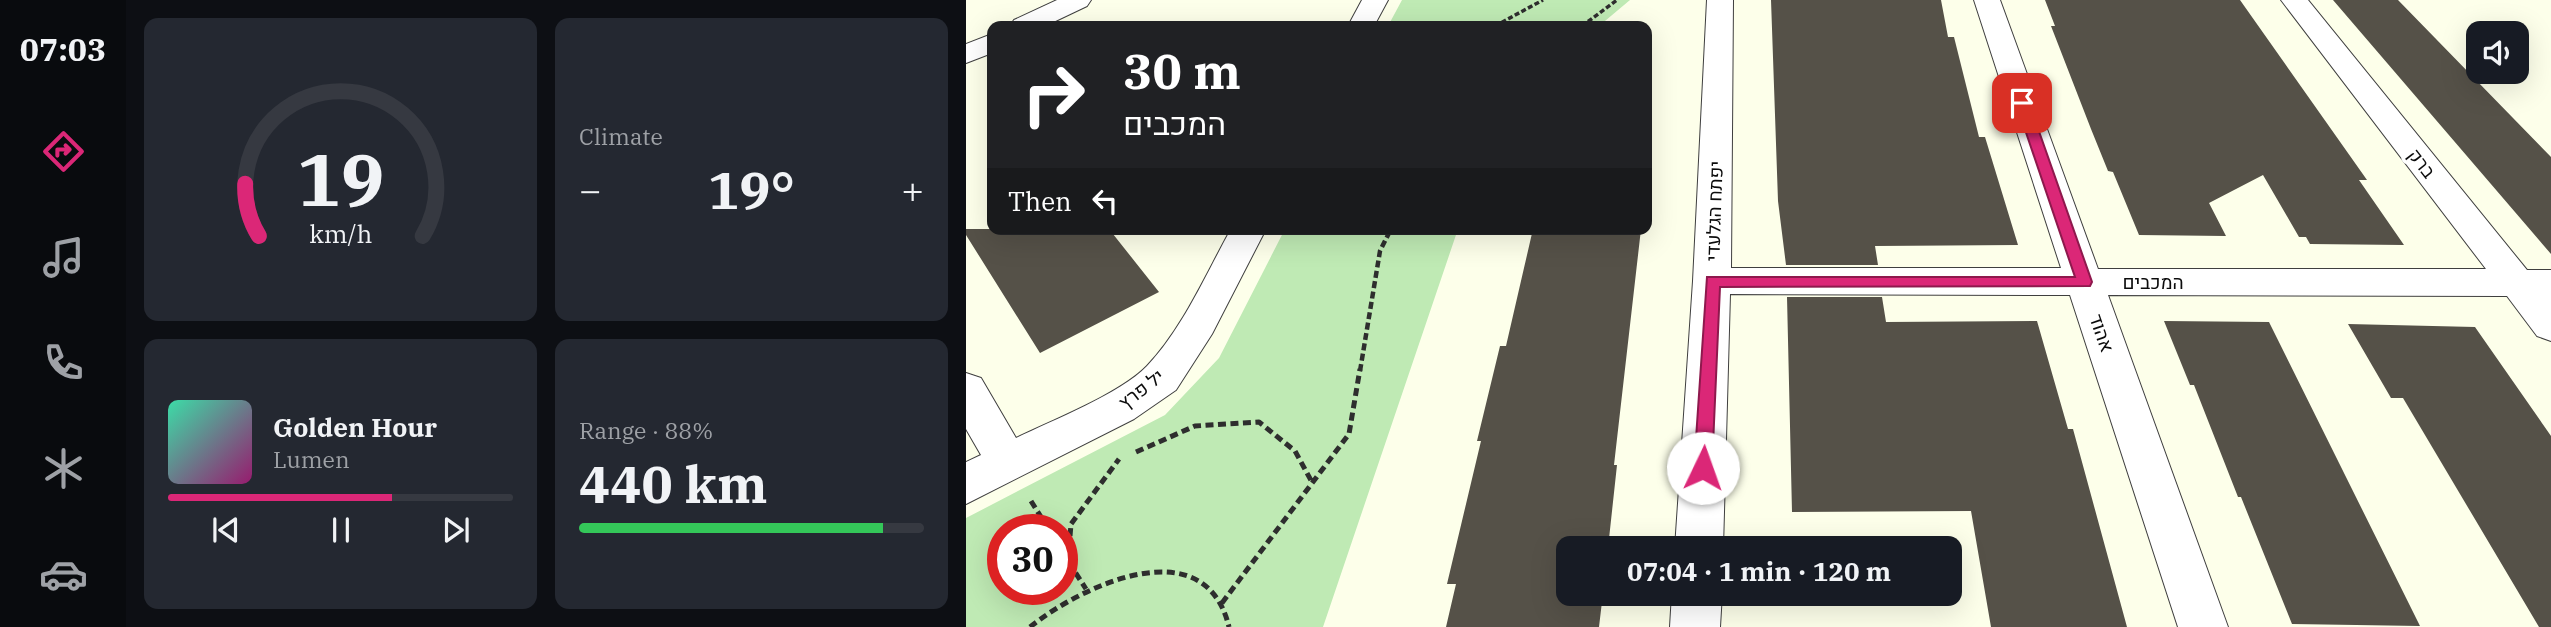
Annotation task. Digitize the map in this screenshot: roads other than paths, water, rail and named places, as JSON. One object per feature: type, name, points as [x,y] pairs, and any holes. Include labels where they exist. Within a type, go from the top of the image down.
[{"type":"street","points":[[1034,21],[1078,0]]},
{"type":"street","points":[[1364,21],[1375,0]]},
{"type":"street","name":"יפתח הגלעדי","points":[[1700,536],[1712,281],[1720,0]]},
{"type":"street","name":"אהוד","points":[[1987,0],[2203,627]]},
{"type":"street","name":"ברק","points":[[2294,0],[2534,283],[2551,326]]},
{"type":"street","points":[[966,55],[987,44]]},
{"type":"street","name":"יל פרץ","points":[[966,484],[1119,407],[1161,378],[1198,324],[1246,235]]},
{"type":"street","name":"המכבים","points":[[1712,281],[2534,283]]},
{"type":"street","points":[[966,390],[1008,463]]},
{"type":"street","points":[[1695,627],[1696,606]]}]
